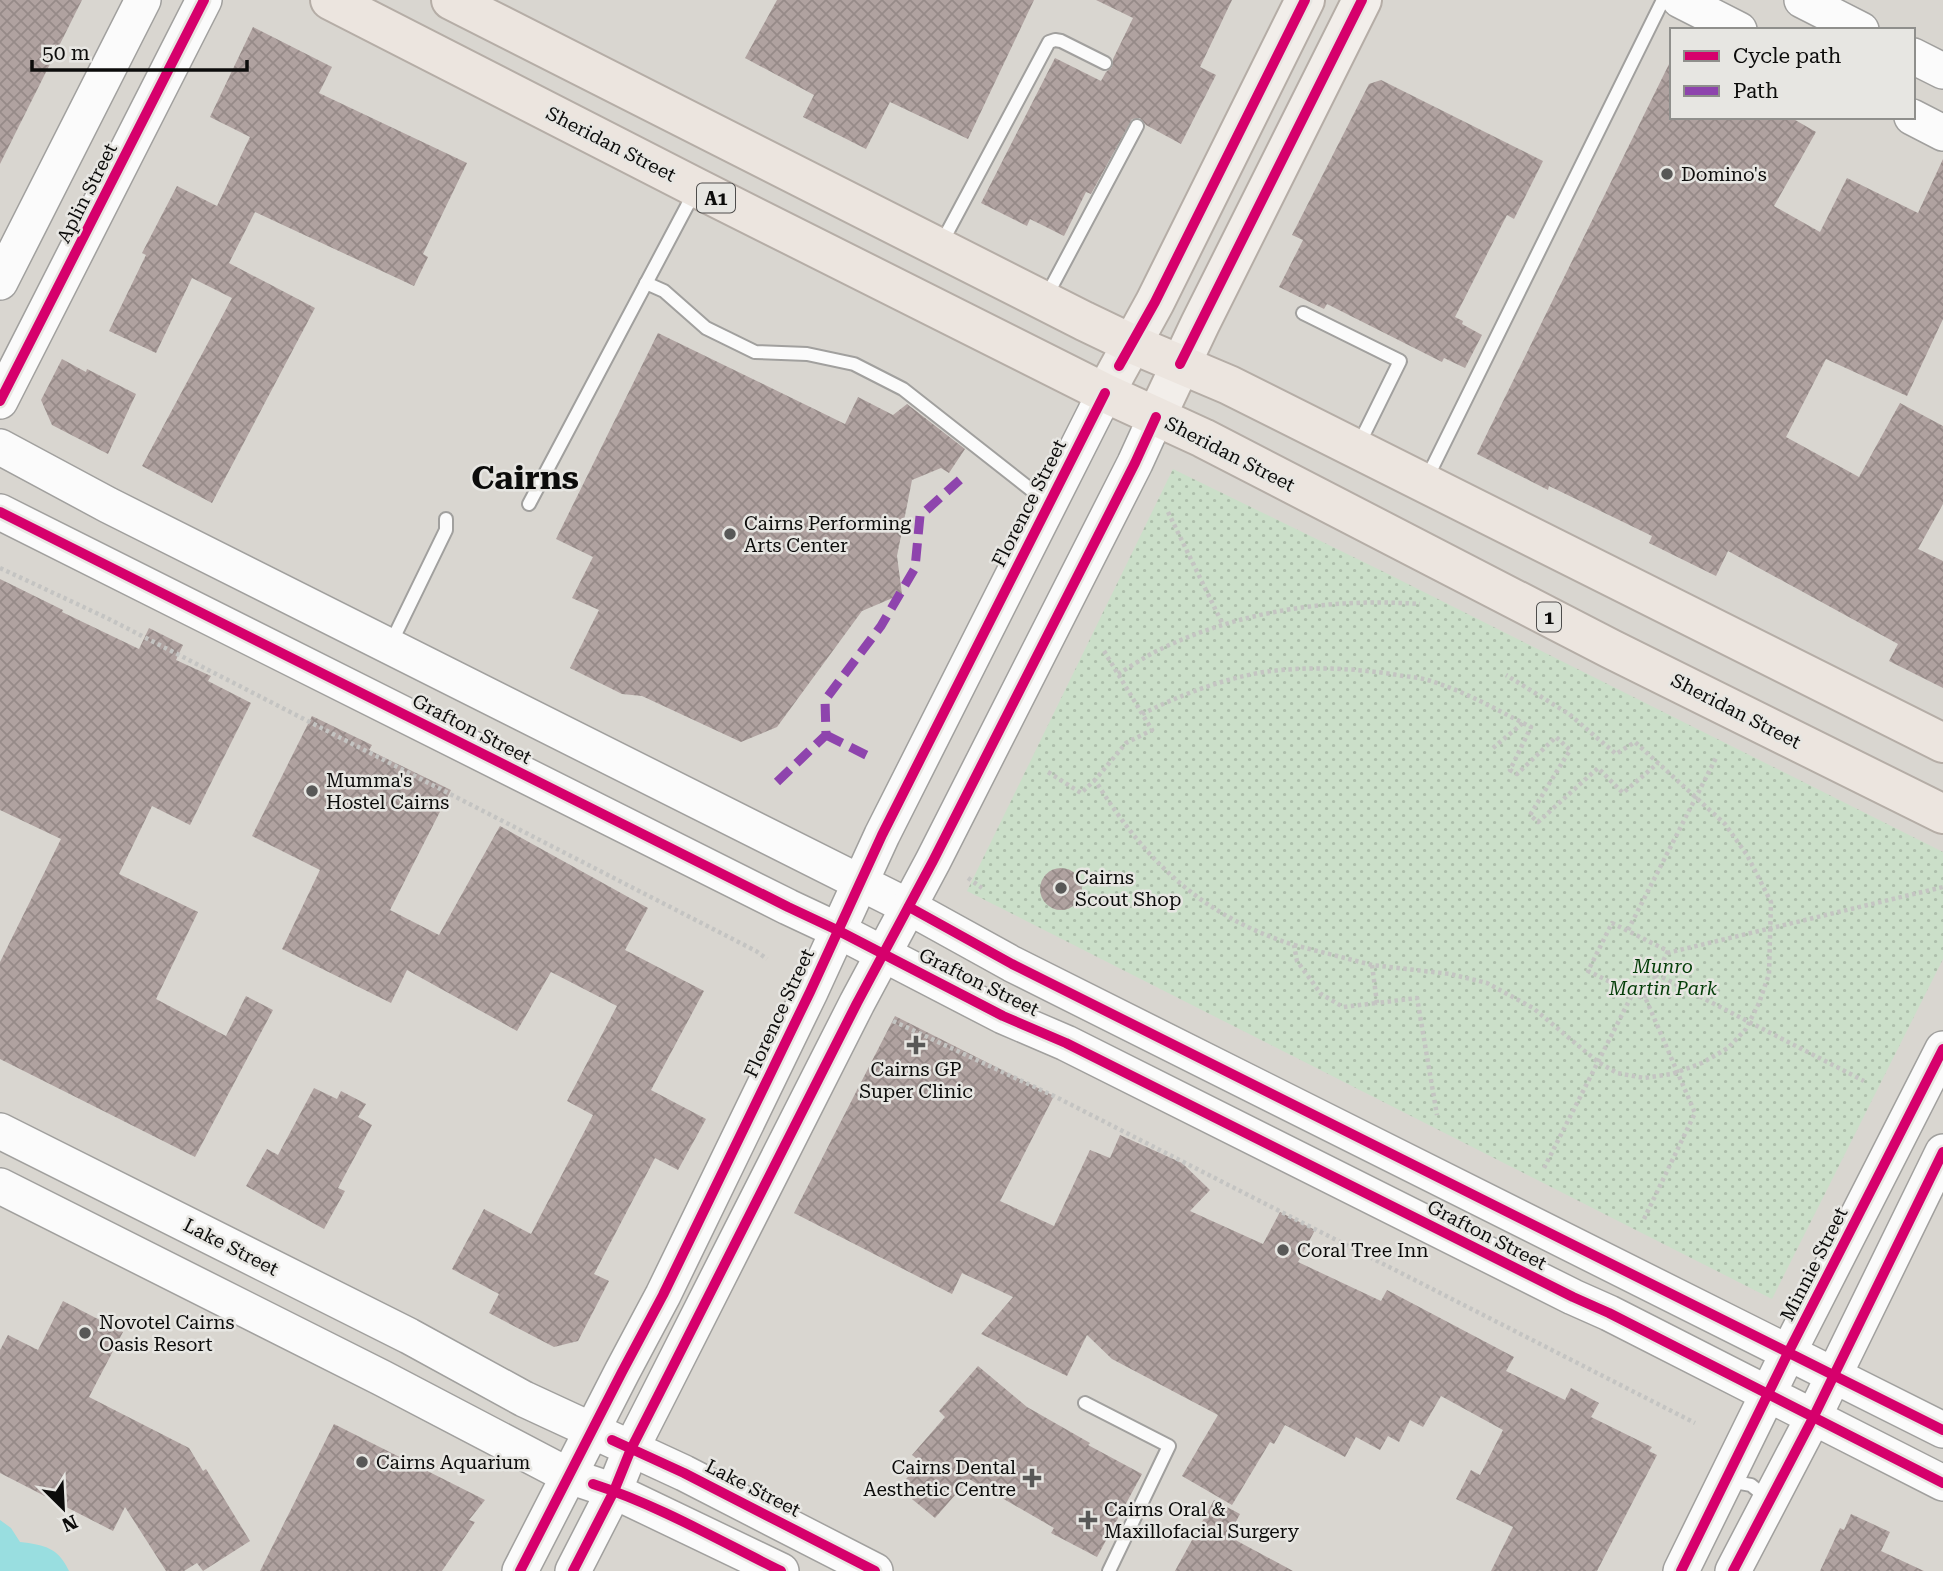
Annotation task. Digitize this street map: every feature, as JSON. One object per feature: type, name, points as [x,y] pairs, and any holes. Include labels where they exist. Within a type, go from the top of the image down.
[{"type":"highway","name":"Sheridan Street","points":[[330,0],[393,16],[696,188],[1105,393],[1203,439],[1611,649],[1943,814]]},
{"type":"highway","points":[[451,0],[1044,301],[1132,344],[1229,385],[1943,743]]},
{"type":"highway","points":[[815,247],[834,235],[840,226],[845,216],[843,198]]},
{"type":"main road","name":"Florence Street","points":[[1105,393],[1155,302],[1306,0]]},
{"type":"main road","points":[[1156,417],[1362,0]]},
{"type":"street","name":"Aplin Street","points":[[0,282],[144,0]]},
{"type":"street","name":"Aplin Street","points":[[0,401],[204,0]]},
{"type":"street","points":[[1680,0],[1735,28]]},
{"type":"street","points":[[1802,0],[1857,28]]},
{"type":"street","points":[[1915,57],[1943,71]]},
{"type":"street","points":[[1915,119],[1943,133]]},
{"type":"street","name":"Florence Street","points":[[520,1571],[663,1295],[810,992],[859,882],[1105,393]]},
{"type":"street","points":[[573,1571],[614,1491],[631,1449],[1136,463],[1156,417]]},
{"type":"street","name":"Grafton Street","points":[[0,447],[108,505],[909,907],[1012,964],[1943,1430]]},
{"type":"street","points":[[86,556],[77,542],[89,519],[108,505]]},
{"type":"street","name":"Grafton Street","points":[[0,512],[992,1010],[1066,1043],[1609,1313],[1943,1483]]},
{"type":"street","points":[[644,835],[669,835],[679,814],[674,791]]},
{"type":"street","points":[[992,1010],[988,992],[990,984],[995,974],[1012,964]]},
{"type":"street","name":"Minnie Street","points":[[1681,1571],[1788,1353],[1943,1049]]},
{"type":"street","name":"Lake Street","points":[[0,1132],[408,1336],[524,1399],[730,1496],[875,1571]]},
{"type":"street","points":[[1733,1571],[1813,1418],[1943,1152]]},
{"type":"street","points":[[0,1186],[382,1378],[569,1476],[614,1491],[782,1571]]},
{"type":"street","points":[[1832,1267],[1843,1281],[1863,1291],[1875,1289]]},
{"type":"street","points":[[1609,1313],[1622,1299],[1625,1289],[1622,1269]]},
{"type":"street","points":[[382,1378],[404,1368],[413,1349],[408,1336]]},
{"type":"lane","points":[[1424,483],[1663,0]]},
{"type":"lane","points":[[940,247],[1049,42],[1061,41],[1105,63]]},
{"type":"lane","points":[[1044,301],[1137,126]]},
{"type":"lane","points":[[529,505],[696,188]]},
{"type":"lane","points":[[646,283],[664,291],[706,328],[754,352],[807,355],[854,364],[903,389],[1048,503]]},
{"type":"lane","points":[[1303,313],[1400,361],[1356,449]]},
{"type":"lane","points":[[390,646],[446,530],[446,519]]},
{"type":"lane","points":[[1085,1403],[1169,1446],[1109,1571]]},
{"type":"lane","points":[[1725,1481],[1751,1485],[1769,1500]]},
{"type":"path","points":[[1168,512],[1223,625]]},
{"type":"path","points":[[0,568],[107,618],[767,959]]},
{"type":"path","points":[[1118,674],[1163,647],[1232,621],[1298,607],[1379,601],[1420,604]]},
{"type":"path","points":[[1048,772],[1081,793],[1126,743],[1152,730],[1104,651]]},
{"type":"path","points":[[1142,714],[1216,684],[1263,672],[1322,668],[1377,672],[1432,681],[1477,698],[1531,727],[1510,770],[1517,774],[1556,737],[1570,750],[1530,815],[1538,822],[1598,768],[1623,793],[1658,763]]},
{"type":"path","points":[[1095,780],[1112,808],[1155,861],[1179,884],[1240,924],[1294,945],[1372,965],[1450,974],[1487,983],[1533,1008],[1598,1062],[1617,1073],[1644,1078],[1678,1072],[1702,1063],[1728,1048],[1746,1029],[1759,1003],[1769,974],[1771,902],[1747,855],[1725,824],[1635,742],[1616,754],[1569,714],[1506,675]]},
{"type":"path","points":[[1493,748],[1523,723]]},
{"type":"path","points":[[1628,930],[1717,756]]},
{"type":"path","points":[[968,878],[982,888]]},
{"type":"path","points":[[1667,953],[1668,951],[1612,923],[1588,971],[1644,999],[1667,953],[1943,887]]},
{"type":"path","points":[[1294,945],[1297,961],[1321,994],[1343,1007],[1417,998],[1437,1115]]},
{"type":"path","points":[[1372,965],[1377,1003]]},
{"type":"path","points":[[1656,974],[1864,1081]]},
{"type":"path","points":[[1544,1168],[1633,993]]},
{"type":"path","points":[[1644,1219],[1695,1113],[1645,996]]},
{"type":"path","points":[[893,1021],[1054,1097],[1695,1423]]},
{"type":"shaded area","points":[[0,0],[1943,0],[1943,1571],[0,1571]]},
{"type":"green space","name":"Munro Martin Park","points":[[1173,469],[1943,852],[1943,959],[1772,1299],[967,891]]},
{"type":"water","points":[[0,1520],[11,1528],[20,1542],[43,1546],[55,1552],[69,1571],[0,1571]]},
{"type":"building","points":[[0,0],[82,0],[0,164]]},
{"type":"building","points":[[777,0],[1034,0],[968,139],[890,102],[866,149],[803,117],[814,95],[745,58]]},
{"type":"building","points":[[1096,0],[1232,0],[1200,67],[1216,75],[1181,144],[1146,125],[1140,118],[1132,119],[1091,194],[1086,192],[1064,236],[1030,219],[1027,226],[981,203],[1055,58],[1101,81],[1112,67],[1113,59],[1133,18]]},
{"type":"building","points":[[253,27],[332,67],[319,93],[467,163],[423,254],[428,257],[414,286],[255,212],[229,263],[315,308],[212,503],[142,466],[232,298],[192,278],[156,353],[109,331],[146,255],[142,253],[177,186],[217,206],[250,137],[210,117]]},
{"type":"building","points":[[1670,62],[1670,119],[1793,119],[1816,132],[1774,206],[1820,232],[1847,178],[1918,213],[1943,159],[1943,319],[1907,396],[1826,359],[1786,437],[1859,477],[1900,403],[1943,426],[1943,504],[1918,549],[1943,561],[1943,688],[1889,661],[1898,644],[1728,551],[1716,576],[1649,543],[1652,536],[1549,486],[1548,490],[1477,454]]},
{"type":"building","points":[[1381,80],[1543,161],[1514,219],[1507,215],[1455,317],[1482,335],[1465,368],[1444,358],[1442,362],[1327,304],[1324,309],[1279,287],[1303,240],[1292,235],[1369,84]]},
{"type":"building","name":"Cairns Performing Arts Center","points":[[658,333],[845,424],[858,397],[893,415],[907,404],[965,449],[949,473],[941,468],[912,480],[897,556],[902,594],[862,611],[777,727],[741,742],[642,696],[622,694],[570,668],[599,610],[572,598],[593,557],[556,539]]},
{"type":"building","points":[[62,359],[136,394],[108,454],[52,425],[41,400]]},
{"type":"building","points":[[0,579],[139,649],[149,628],[183,645],[176,660],[211,676],[208,681],[251,703],[190,825],[152,806],[119,874],[198,912],[156,999],[226,1036],[246,996],[273,1010],[195,1157],[0,1059],[0,962],[61,839],[0,810]]},
{"type":"building","points":[[312,716],[372,745],[369,750],[451,790],[390,910],[439,935],[500,826],[648,908],[625,950],[704,991],[651,1090],[706,1119],[678,1170],[655,1158],[594,1274],[609,1281],[578,1341],[554,1347],[489,1313],[499,1294],[452,1269],[484,1209],[531,1234],[593,1115],[567,1101],[617,1006],[551,972],[517,1031],[407,970],[391,1003],[282,949],[320,870],[252,836]]},
{"type":"building","name":"Cairns Scout Shop","points":[[1061,868],[1076,874],[1082,889],[1076,904],[1061,910],[1046,904],[1040,889],[1046,874]]},
{"type":"building","points":[[895,1016],[1054,1096],[1000,1201],[1054,1226],[1090,1150],[1110,1158],[1120,1135],[1182,1163],[1210,1190],[1190,1211],[1263,1244],[1280,1212],[1315,1230],[1298,1262],[1381,1301],[1387,1290],[1514,1357],[1506,1371],[1565,1400],[1571,1388],[1599,1403],[1591,1417],[1652,1447],[1649,1451],[1657,1455],[1597,1571],[1491,1571],[1513,1527],[1456,1499],[1471,1470],[1480,1475],[1503,1430],[1441,1396],[1423,1427],[1410,1420],[1399,1442],[1388,1436],[1380,1450],[1356,1437],[1345,1457],[1285,1425],[1274,1444],[1270,1442],[1232,1505],[1182,1476],[1218,1415],[1112,1359],[1087,1335],[1067,1376],[981,1334],[1013,1297],[962,1273],[952,1294],[794,1213]]},
{"type":"building","points":[[314,1088],[337,1099],[341,1091],[366,1104],[358,1117],[372,1125],[338,1188],[345,1191],[324,1229],[246,1186],[267,1149],[278,1155]]},
{"type":"building","points":[[63,1301],[123,1332],[89,1397],[189,1448],[203,1471],[206,1469],[250,1541],[203,1571],[197,1563],[184,1571],[166,1571],[125,1507],[113,1531],[0,1473],[0,1350],[8,1335],[38,1350]]},
{"type":"building","points":[[978,1366],[1027,1407],[1090,1443],[1088,1445],[1142,1474],[1097,1557],[1051,1533],[1054,1528],[969,1479],[935,1518],[912,1499],[919,1490],[906,1479],[921,1462],[912,1455],[945,1417],[939,1411]]},
{"type":"building","name":"Cairns Aquarium","points":[[334,1424],[485,1500],[469,1520],[475,1522],[442,1571],[260,1571]]},
{"type":"building","points":[[1214,1500],[1240,1514],[1228,1536],[1293,1571],[1175,1571]]},
{"type":"building","points":[[1851,1514],[1890,1532],[1881,1551],[1924,1571],[1820,1571],[1840,1528],[1844,1530]]},
{"type":"marked path","points":[[777,782],[826,735],[825,700],[881,626],[915,568],[920,516],[963,477]]},
{"type":"marked path","points":[[826,735],[868,756]]},
{"type":"cycle path","points":[[0,401],[204,0]]},
{"type":"cycle path","points":[[1119,366],[1155,302],[1305,0]]},
{"type":"cycle path","points":[[1180,364],[1362,0]]},
{"type":"cycle path","points":[[520,1571],[663,1295],[810,992],[882,835],[1105,393]]},
{"type":"cycle path","points":[[573,1571],[614,1491],[631,1449],[857,1003],[933,861],[1156,417]]},
{"type":"cycle path","points":[[0,512],[837,930],[1003,1016],[1066,1043],[1609,1313],[1943,1483]]},
{"type":"cycle path","points":[[909,907],[1012,964],[1943,1430]]},
{"type":"cycle path","points":[[1681,1571],[1788,1353],[1943,1049]]},
{"type":"cycle path","points":[[1733,1571],[1813,1418],[1943,1152]]},
{"type":"cycle path","points":[[612,1440],[684,1473],[875,1571]]},
{"type":"cycle path","points":[[593,1484],[665,1513],[781,1571]]},
{"type":"place","name":"Domino's","points":[[1667,174]]},
{"type":"place","name":"Cairns Performing Arts Center","points":[[730,534]]},
{"type":"place","name":"Mumma's Hostel Cairns","points":[[312,791]]},
{"type":"place","name":"Cairns Scout Shop","points":[[1061,888]]},
{"type":"place","name":"Cairns GP Super Clinic","points":[[916,1045]]},
{"type":"place","name":"Coral Tree Inn","points":[[1283,1250]]},
{"type":"place","name":"Novotel Cairns Oasis Resort","points":[[85,1333]]},
{"type":"place","name":"Cairns Aquarium","points":[[362,1462]]},
{"type":"place","name":"Cairns Dental Aesthetic Centre","points":[[1032,1478]]},
{"type":"place","name":"Cairns Oral & Maxillofacial Surgery","points":[[1088,1520]]},
{"type":"district","name":"Cairns","points":[[525,477]]}]
